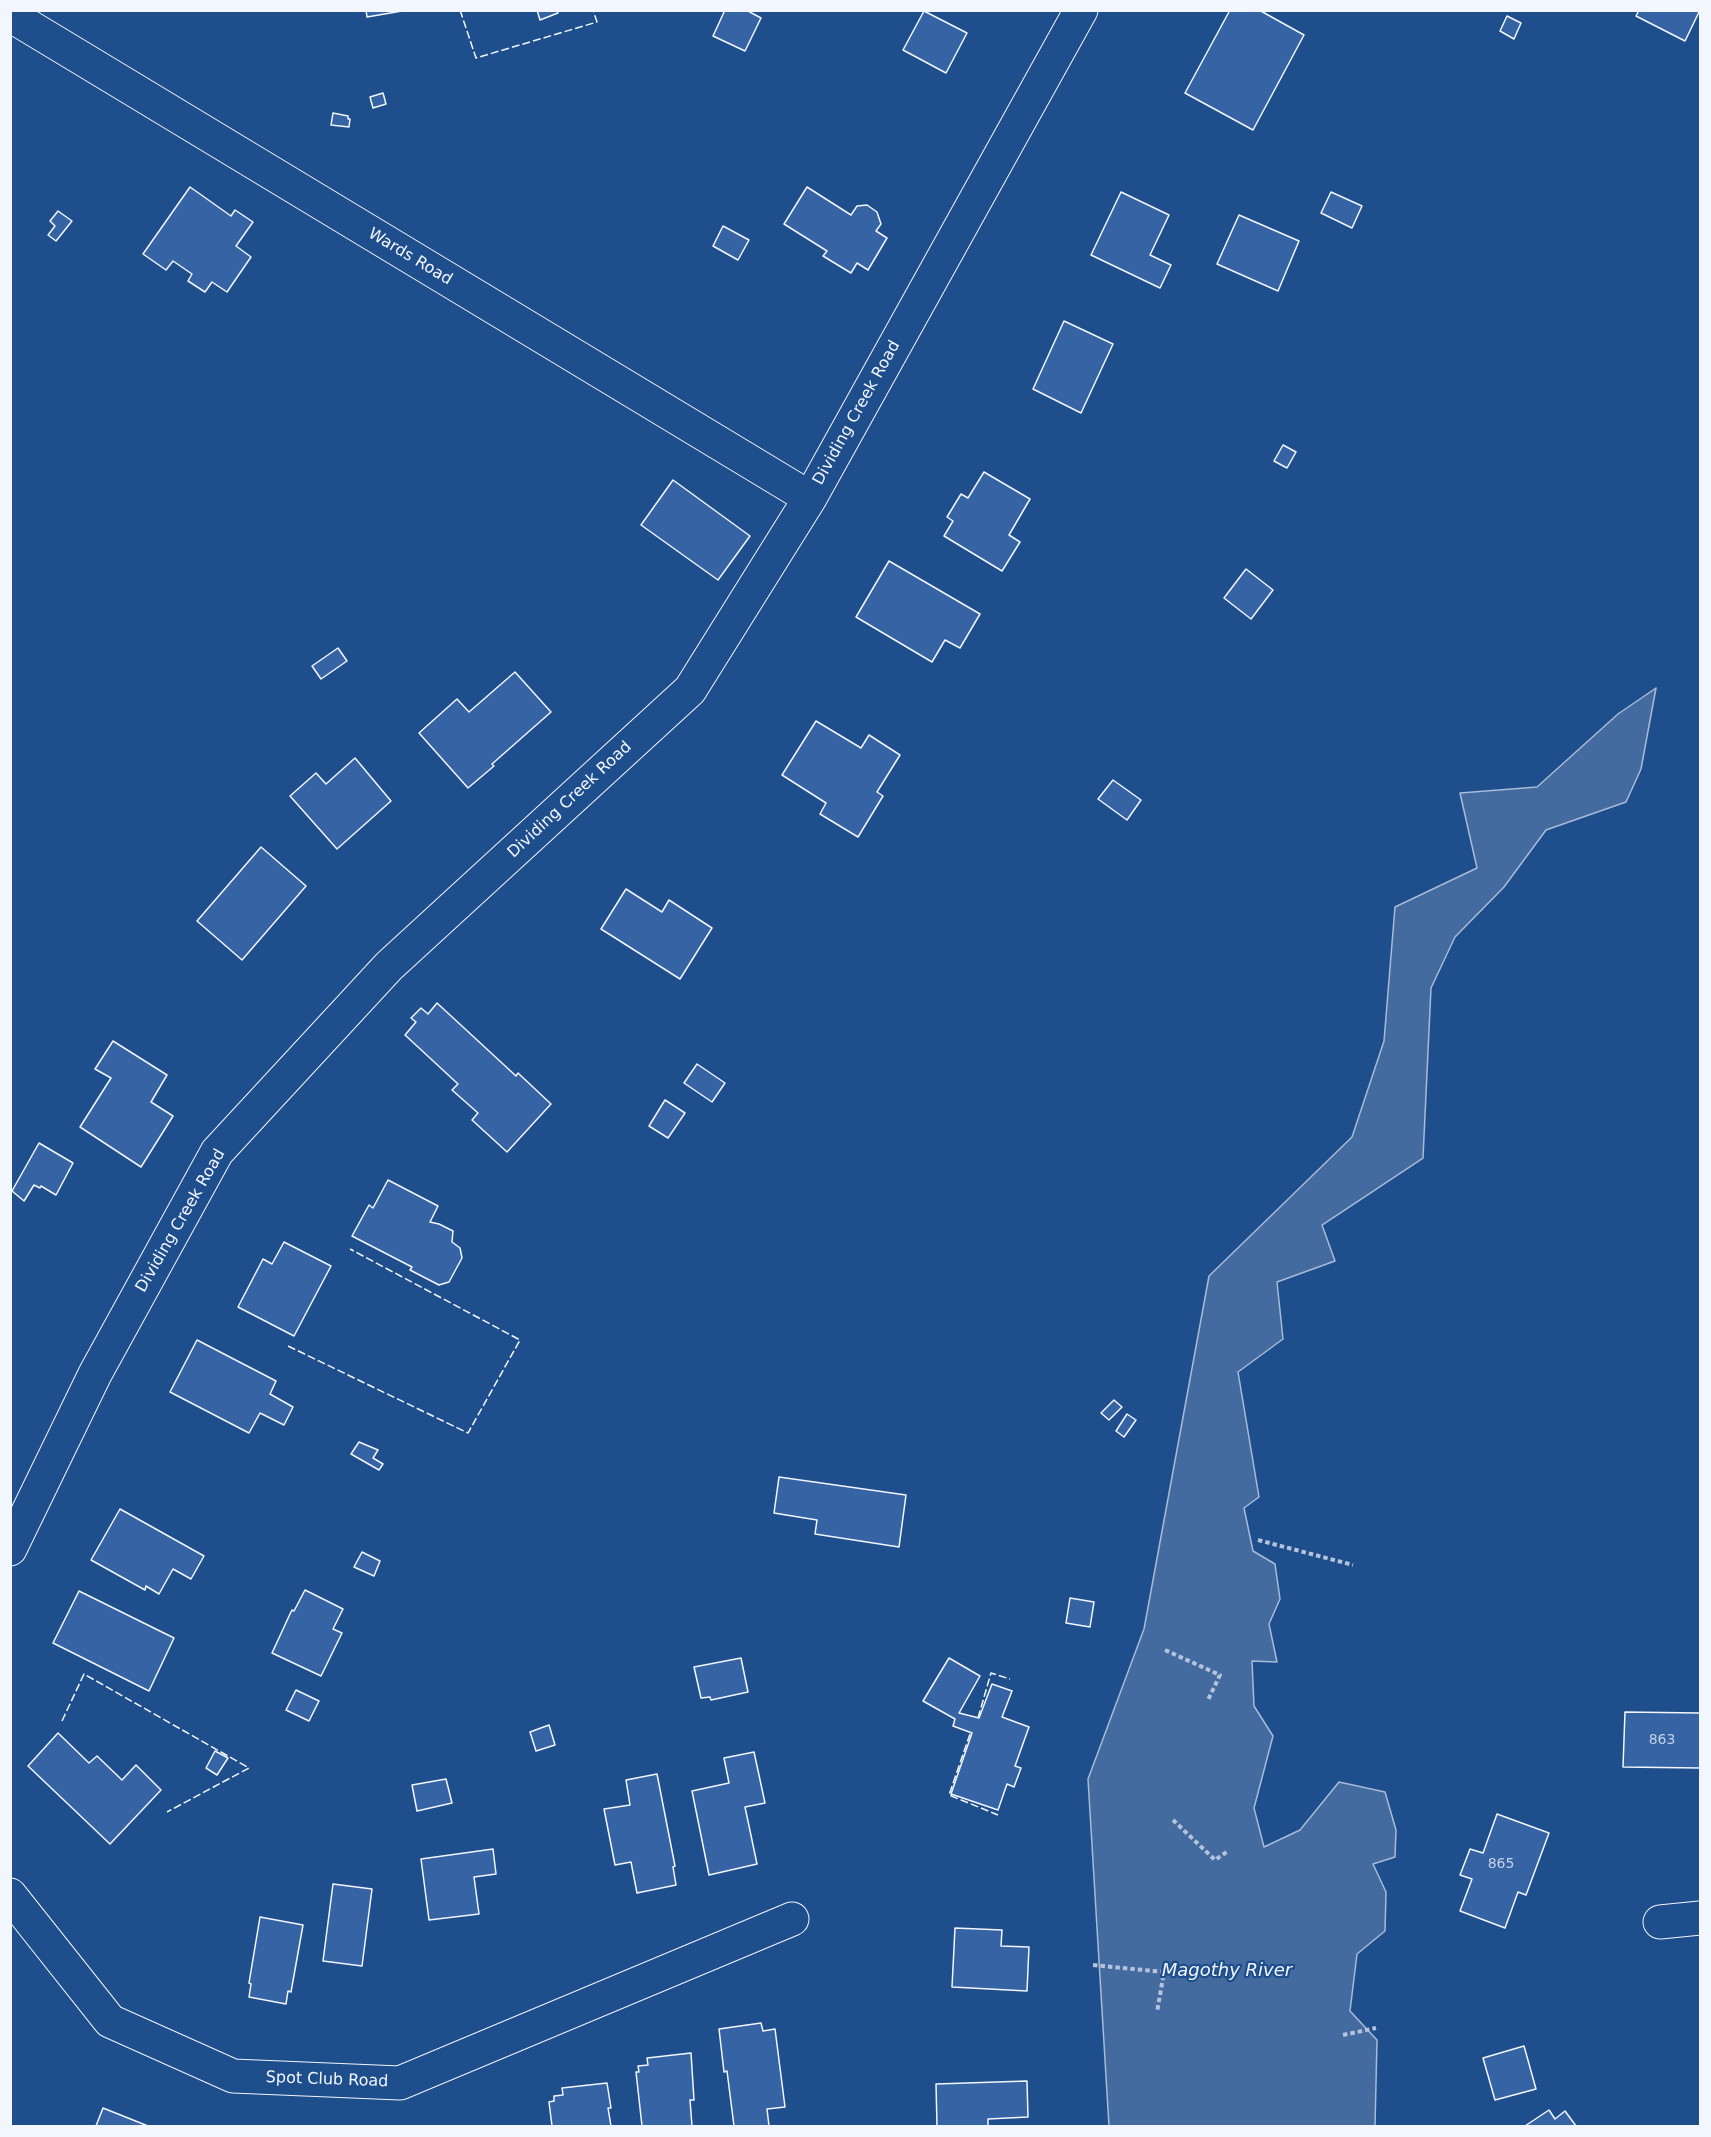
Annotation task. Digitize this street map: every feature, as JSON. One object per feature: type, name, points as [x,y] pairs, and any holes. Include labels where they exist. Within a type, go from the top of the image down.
[{"type":"street","name":"Dividing Creek Road","points":[[10,1550],[94,1374],[217,1152],[389,966],[690,690],[810,498],[1081,10]]},
{"type":"street","name":"Wards Road","points":[[10,15],[810,498]]},
{"type":"street","name":"Spot Club Road","points":[[10,1895],[110,2021],[233,2076],[365,2082],[400,2083],[792,1919]]},
{"type":"street","points":[[1660,1922],[1701,1918]]},
{"type":"path","points":[[1257,1540],[1353,1564]]},
{"type":"path","points":[[1165,1650],[1220,1675],[1208,1700]]},
{"type":"path","points":[[1173,1820],[1215,1860],[1228,1851]]},
{"type":"path","points":[[1093,1965],[1164,1972],[1157,2012]]},
{"type":"path","points":[[1343,2035],[1376,2028]]},
{"type":"water","name":"Magothy River","points":[[1656,688],[1641,769],[1626,802],[1546,830],[1504,887],[1455,937],[1431,988],[1423,1158],[1322,1225],[1335,1261],[1277,1282],[1283,1339],[1238,1372],[1259,1497],[1244,1508],[1253,1551],[1275,1564],[1280,1599],[1269,1624],[1277,1662],[1252,1661],[1254,1706],[1273,1736],[1254,1808],[1264,1847],[1300,1830],[1339,1782],[1385,1792],[1396,1830],[1395,1857],[1373,1864],[1386,1892],[1385,1931],[1357,1954],[1350,2011],[1377,2040],[1375,2126],[1109,2126],[1088,1779],[1144,1629],[1209,1276],[1352,1137],[1384,1041],[1395,907],[1477,868],[1460,793],[1537,787],[1618,714]]},
{"type":"building","points":[[366,10],[408,10],[367,17]]},
{"type":"building","points":[[537,10],[557,10],[558,13],[540,20]]},
{"type":"building","points":[[725,10],[746,10],[761,18],[745,51],[713,36]]},
{"type":"building","points":[[1230,10],[1259,10],[1304,35],[1253,130],[1185,93]]},
{"type":"building","points":[[1639,10],[1700,10],[1685,41],[1636,16]]},
{"type":"building","points":[[924,11],[967,33],[946,73],[903,50]]},
{"type":"building","points":[[1507,16],[1521,23],[1514,39],[1500,31]]},
{"type":"building","points":[[383,93],[386,104],[373,108],[370,97]]},
{"type":"building","points":[[333,113],[348,116],[349,127],[331,125]]},
{"type":"building","points":[[190,187],[231,216],[235,210],[253,222],[236,246],[251,257],[227,292],[212,282],[205,292],[188,281],[192,274],[173,261],[166,270],[143,254]]},
{"type":"building","points":[[807,187],[851,215],[857,206],[867,205],[877,212],[881,224],[876,231],[887,238],[868,270],[857,263],[851,273],[823,256],[827,251],[784,224]]},
{"type":"building","points":[[1121,192],[1169,215],[1150,255],[1171,265],[1160,288],[1091,255]]},
{"type":"building","points":[[1331,192],[1362,206],[1352,228],[1321,213]]},
{"type":"building","points":[[58,211],[72,221],[56,241],[48,235],[55,226],[50,221]]},
{"type":"building","points":[[1239,215],[1299,241],[1278,291],[1217,264]]},
{"type":"building","points":[[723,226],[749,240],[738,260],[713,246]]},
{"type":"building","points":[[1064,321],[1113,344],[1081,413],[1033,389]]},
{"type":"building","points":[[1283,445],[1296,452],[1287,468],[1274,461]]},
{"type":"building","points":[[984,472],[1030,499],[1009,535],[1020,542],[1002,571],[944,536],[953,521],[947,517],[961,494],[968,498]]},
{"type":"building","points":[[673,480],[750,536],[718,580],[641,525]]},
{"type":"building","points":[[889,561],[980,614],[960,648],[945,640],[932,662],[856,617]]},
{"type":"building","points":[[1246,569],[1273,590],[1251,619],[1224,598]]},
{"type":"building","points":[[338,648],[347,661],[321,679],[312,666]]},
{"type":"building","points":[[515,672],[551,712],[468,788],[419,733],[457,699],[469,712]]},
{"type":"building","points":[[816,721],[861,748],[869,735],[900,755],[877,792],[883,796],[858,837],[820,814],[826,803],[782,775]]},
{"type":"building","points":[[355,758],[391,801],[337,849],[290,796],[316,773],[326,784]]},
{"type":"building","points":[[1113,780],[1141,800],[1127,820],[1098,799]]},
{"type":"building","points":[[261,847],[306,886],[242,960],[197,921]]},
{"type":"building","points":[[626,889],[662,912],[669,900],[712,928],[680,979],[601,929]]},
{"type":"building","points":[[437,1003],[516,1076],[518,1073],[551,1104],[507,1152],[472,1120],[478,1113],[452,1090],[458,1084],[405,1035],[416,1022],[411,1018],[421,1008],[428,1014]]},
{"type":"building","points":[[113,1041],[167,1075],[151,1102],[173,1116],[141,1167],[80,1127],[111,1078],[95,1069]]},
{"type":"building","points":[[697,1064],[725,1083],[712,1102],[684,1083]]},
{"type":"building","points":[[665,1100],[685,1113],[668,1138],[649,1126]]},
{"type":"building","points":[[39,1143],[73,1163],[56,1195],[41,1186],[40,1188],[34,1185],[24,1201],[12,1191]]},
{"type":"building","points":[[388,1180],[438,1206],[430,1222],[453,1231],[452,1242],[460,1248],[462,1258],[449,1282],[439,1285],[410,1270],[412,1267],[352,1236],[369,1205],[373,1208]]},
{"type":"building","points":[[284,1242],[331,1266],[294,1336],[238,1307],[263,1259],[272,1264]]},
{"type":"building","points":[[197,1340],[276,1381],[270,1394],[293,1407],[284,1425],[260,1413],[249,1433],[170,1392]]},
{"type":"building","points":[[1114,1400],[1122,1407],[1109,1420],[1101,1413]]},
{"type":"building","points":[[1127,1414],[1136,1420],[1124,1437],[1116,1431]]},
{"type":"building","points":[[359,1442],[378,1450],[373,1458],[383,1464],[379,1470],[351,1454]]},
{"type":"building","points":[[779,1477],[906,1495],[899,1547],[815,1534],[817,1520],[774,1513]]},
{"type":"building","points":[[120,1509],[204,1556],[191,1579],[173,1569],[159,1594],[146,1586],[145,1590],[91,1560]]},
{"type":"building","points":[[362,1552],[380,1561],[374,1576],[354,1567]]},
{"type":"building","points":[[305,1590],[343,1609],[333,1629],[342,1633],[321,1676],[272,1653],[292,1610],[294,1611]]},
{"type":"building","points":[[79,1591],[174,1638],[149,1691],[53,1643]]},
{"type":"building","points":[[1070,1598],[1094,1602],[1090,1627],[1066,1623]]},
{"type":"building","points":[[741,1658],[748,1692],[711,1700],[710,1697],[701,1698],[694,1667]]},
{"type":"building","points":[[949,1658],[980,1676],[959,1713],[979,1718],[992,1684],[1012,1691],[1002,1717],[1029,1727],[1015,1766],[1021,1768],[1014,1787],[1007,1784],[998,1810],[951,1794],[972,1733],[953,1726],[955,1719],[923,1701]]},
{"type":"building","points":[[296,1690],[319,1701],[309,1721],[286,1710]]},
{"type":"building","points":[[1625,1712],[1700,1713],[1700,1768],[1623,1767]]},
{"type":"building","points":[[549,1725],[555,1745],[536,1751],[530,1732]]},
{"type":"building","points":[[58,1733],[89,1763],[97,1756],[122,1780],[136,1765],[161,1790],[110,1844],[28,1766]]},
{"type":"building","points":[[215,1751],[228,1758],[217,1775],[206,1768]]},
{"type":"building","points":[[754,1752],[765,1803],[745,1807],[757,1864],[709,1875],[692,1791],[729,1783],[724,1758]]},
{"type":"building","points":[[657,1774],[675,1866],[673,1867],[676,1885],[637,1893],[631,1862],[615,1865],[604,1809],[630,1805],[626,1780]]},
{"type":"building","points":[[446,1779],[452,1803],[417,1811],[412,1785]]},
{"type":"building","points":[[1497,1814],[1549,1833],[1526,1895],[1518,1892],[1505,1928],[1460,1911],[1472,1879],[1460,1875],[1470,1849],[1483,1853]]},
{"type":"building","points":[[493,1849],[496,1874],[474,1877],[479,1914],[429,1920],[421,1859]]},
{"type":"building","points":[[333,1884],[372,1889],[362,1966],[323,1961]]},
{"type":"building","points":[[260,1917],[303,1925],[291,1992],[288,1991],[286,2004],[249,1997],[251,1984],[249,1983]]},
{"type":"building","points":[[955,1928],[1002,1930],[1001,1946],[1029,1947],[1027,1991],[952,1987]]},
{"type":"building","points":[[761,2023],[763,2031],[775,2029],[785,2107],[767,2109],[769,2126],[734,2126],[719,2029]]},
{"type":"building","points":[[1524,2046],[1536,2089],[1495,2100],[1483,2058]]},
{"type":"building","points":[[691,2053],[694,2100],[690,2100],[692,2126],[642,2126],[636,2072],[639,2072],[638,2066],[648,2065],[647,2058]]},
{"type":"building","points":[[1027,2081],[1028,2117],[988,2119],[988,2126],[937,2126],[936,2084]]},
{"type":"building","points":[[607,2083],[611,2126],[552,2126],[549,2102],[554,2101],[554,2096],[563,2095],[562,2088]]},
{"type":"building","points":[[103,2108],[148,2126],[96,2126]]},
{"type":"building","points":[[1549,2110],[1555,2119],[1565,2111],[1576,2126],[1525,2126]]},
{"type":"fence","points":[[460,10],[476,58],[597,22],[593,10]]},
{"type":"fence","points":[[288,1346],[468,1433],[520,1340],[350,1249]]},
{"type":"fence","points":[[978,1718],[991,1673],[1010,1679]]},
{"type":"fence","points":[[62,1721],[84,1674],[249,1768],[167,1812]]},
{"type":"fence","points":[[970,1734],[949,1795],[998,1815]]}]
